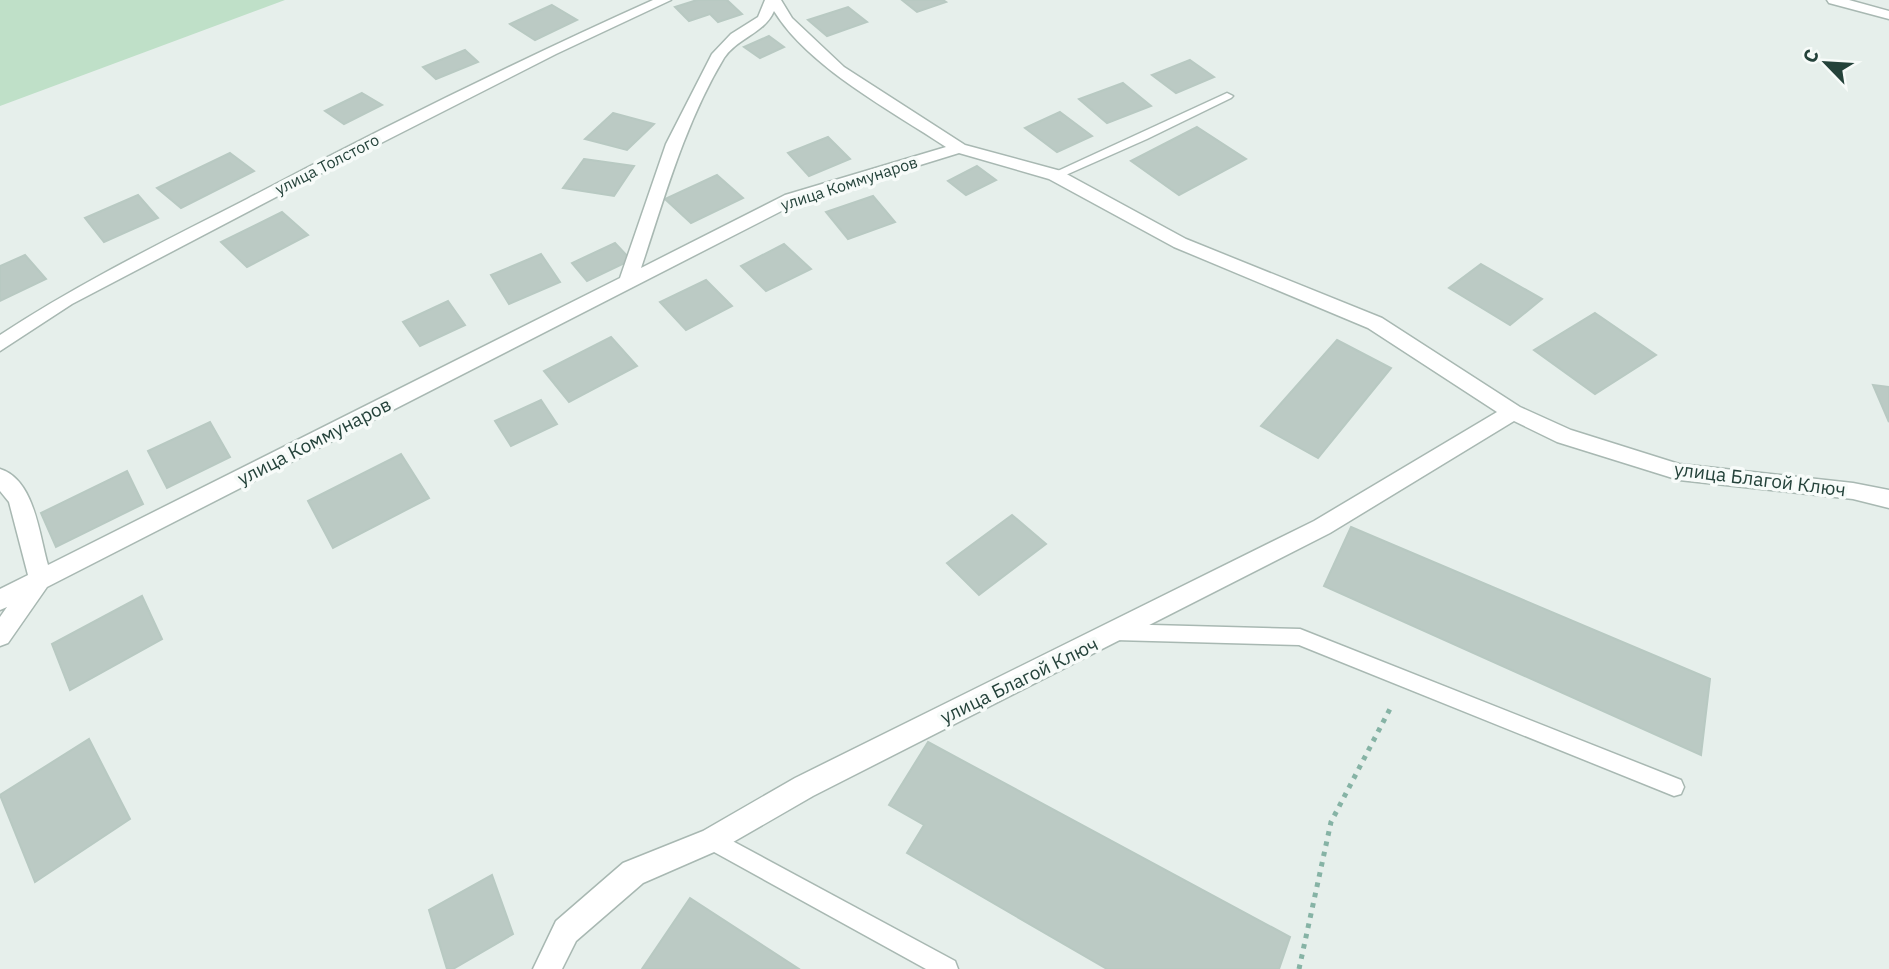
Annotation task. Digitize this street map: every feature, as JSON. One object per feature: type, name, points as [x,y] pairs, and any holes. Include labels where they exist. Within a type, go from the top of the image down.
[{"type":"street","name":"улица Толстого","points":[[0,344],[66,300],[312,171],[551,51],[664,0]]},
{"type":"street","name":"улица Благой Ключ","points":[[773,0],[787,21],[839,70],[959,148],[1055,174],[1180,243],[1374,323],[1513,412],[1564,436],[1679,472],[1853,491],[1889,499]]},
{"type":"street","points":[[628,280],[674,144],[719,54],[736,37],[764,19],[773,0]]},
{"type":"street","points":[[1834,0],[1889,15]]},
{"type":"street","name":"улица Коммунаров","points":[[0,600],[791,199],[959,148]]},
{"type":"street","name":"улица Благой Ключ","points":[[547,969],[566,931],[633,873],[712,840],[804,787],[1322,527],[1513,412]]},
{"type":"street","points":[[0,477],[19,498],[40,579],[0,636]]},
{"type":"lane","points":[[1055,174],[1143,137],[1227,96]]},
{"type":"lane","points":[[1115,632],[1300,637],[1674,788]]},
{"type":"lane","points":[[712,840],[947,969]]},
{"type":"path","points":[[1299,969],[1331,822],[1405,679]]},
{"type":"green space","points":[[0,0],[285,0],[0,106]]},
{"type":"building","points":[[697,0],[727,0],[742,14],[718,22],[710,14],[689,21],[675,7]]},
{"type":"building","points":[[902,0],[943,0],[946,2],[917,12]]},
{"type":"building","points":[[552,5],[577,20],[535,40],[510,24]]},
{"type":"building","points":[[848,7],[867,22],[827,36],[808,20]]},
{"type":"building","points":[[769,36],[784,47],[760,58],[744,47]]},
{"type":"building","points":[[465,50],[478,62],[436,79],[423,67]]},
{"type":"building","points":[[1190,60],[1214,77],[1176,93],[1152,75]]},
{"type":"building","points":[[1123,83],[1151,106],[1107,123],[1079,99]]},
{"type":"building","points":[[362,93],[382,105],[344,124],[325,111]]},
{"type":"building","points":[[1060,112],[1092,136],[1057,152],[1025,128]]},
{"type":"building","points":[[613,113],[654,124],[627,150],[585,139]]},
{"type":"building","points":[[1197,127],[1246,159],[1179,195],[1131,161]]},
{"type":"building","points":[[828,137],[850,159],[809,176],[788,153]]},
{"type":"building","points":[[230,153],[254,171],[181,208],[157,188]]},
{"type":"building","points":[[584,159],[634,166],[614,196],[563,188]]},
{"type":"building","points":[[977,166],[996,180],[966,195],[948,181]]},
{"type":"building","points":[[717,175],[743,198],[691,223],[665,199]]},
{"type":"building","points":[[138,195],[158,218],[104,242],[85,218]]},
{"type":"building","points":[[873,196],[895,222],[848,239],[826,212]]},
{"type":"building","points":[[282,212],[308,235],[247,267],[221,242]]},
{"type":"building","points":[[615,243],[631,260],[587,281],[572,263]]},
{"type":"building","points":[[784,244],[811,269],[766,291],[741,266]]},
{"type":"building","points":[[541,254],[560,282],[509,304],[491,275]]},
{"type":"building","points":[[25,255],[46,279],[0,301],[0,266]]},
{"type":"building","points":[[1481,264],[1542,299],[1510,325],[1449,288]]},
{"type":"building","points":[[706,280],[732,306],[686,330],[660,302]]},
{"type":"building","points":[[448,301],[465,325],[420,346],[403,322]]},
{"type":"building","points":[[1595,313],[1656,355],[1595,394],[1534,350]]},
{"type":"building","points":[[611,337],[637,366],[569,402],[544,371]]},
{"type":"building","points":[[1337,340],[1391,368],[1318,458],[1261,426]]},
{"type":"building","points":[[1873,385],[1889,387],[1889,422]]},
{"type":"building","points":[[541,400],[557,424],[511,446],[495,421]]},
{"type":"building","points":[[210,422],[230,457],[167,488],[148,451]]},
{"type":"building","points":[[401,454],[429,498],[333,548],[308,501]]},
{"type":"building","points":[[127,471],[143,504],[56,547],[41,513]]},
{"type":"building","points":[[1012,515],[1046,544],[979,595],[947,563]]},
{"type":"building","points":[[1351,527],[1710,679],[1701,755],[1324,586]]},
{"type":"building","points":[[142,596],[162,639],[70,690],[52,644]]},
{"type":"building","points":[[89,739],[130,819],[35,882],[0,795]]},
{"type":"building","points":[[928,742],[1290,937],[1279,969],[1107,969],[907,853],[924,825],[889,805]]},
{"type":"building","points":[[492,875],[513,934],[453,969],[447,969],[429,910]]},
{"type":"building","points":[[690,898],[799,969],[642,969]]}]
